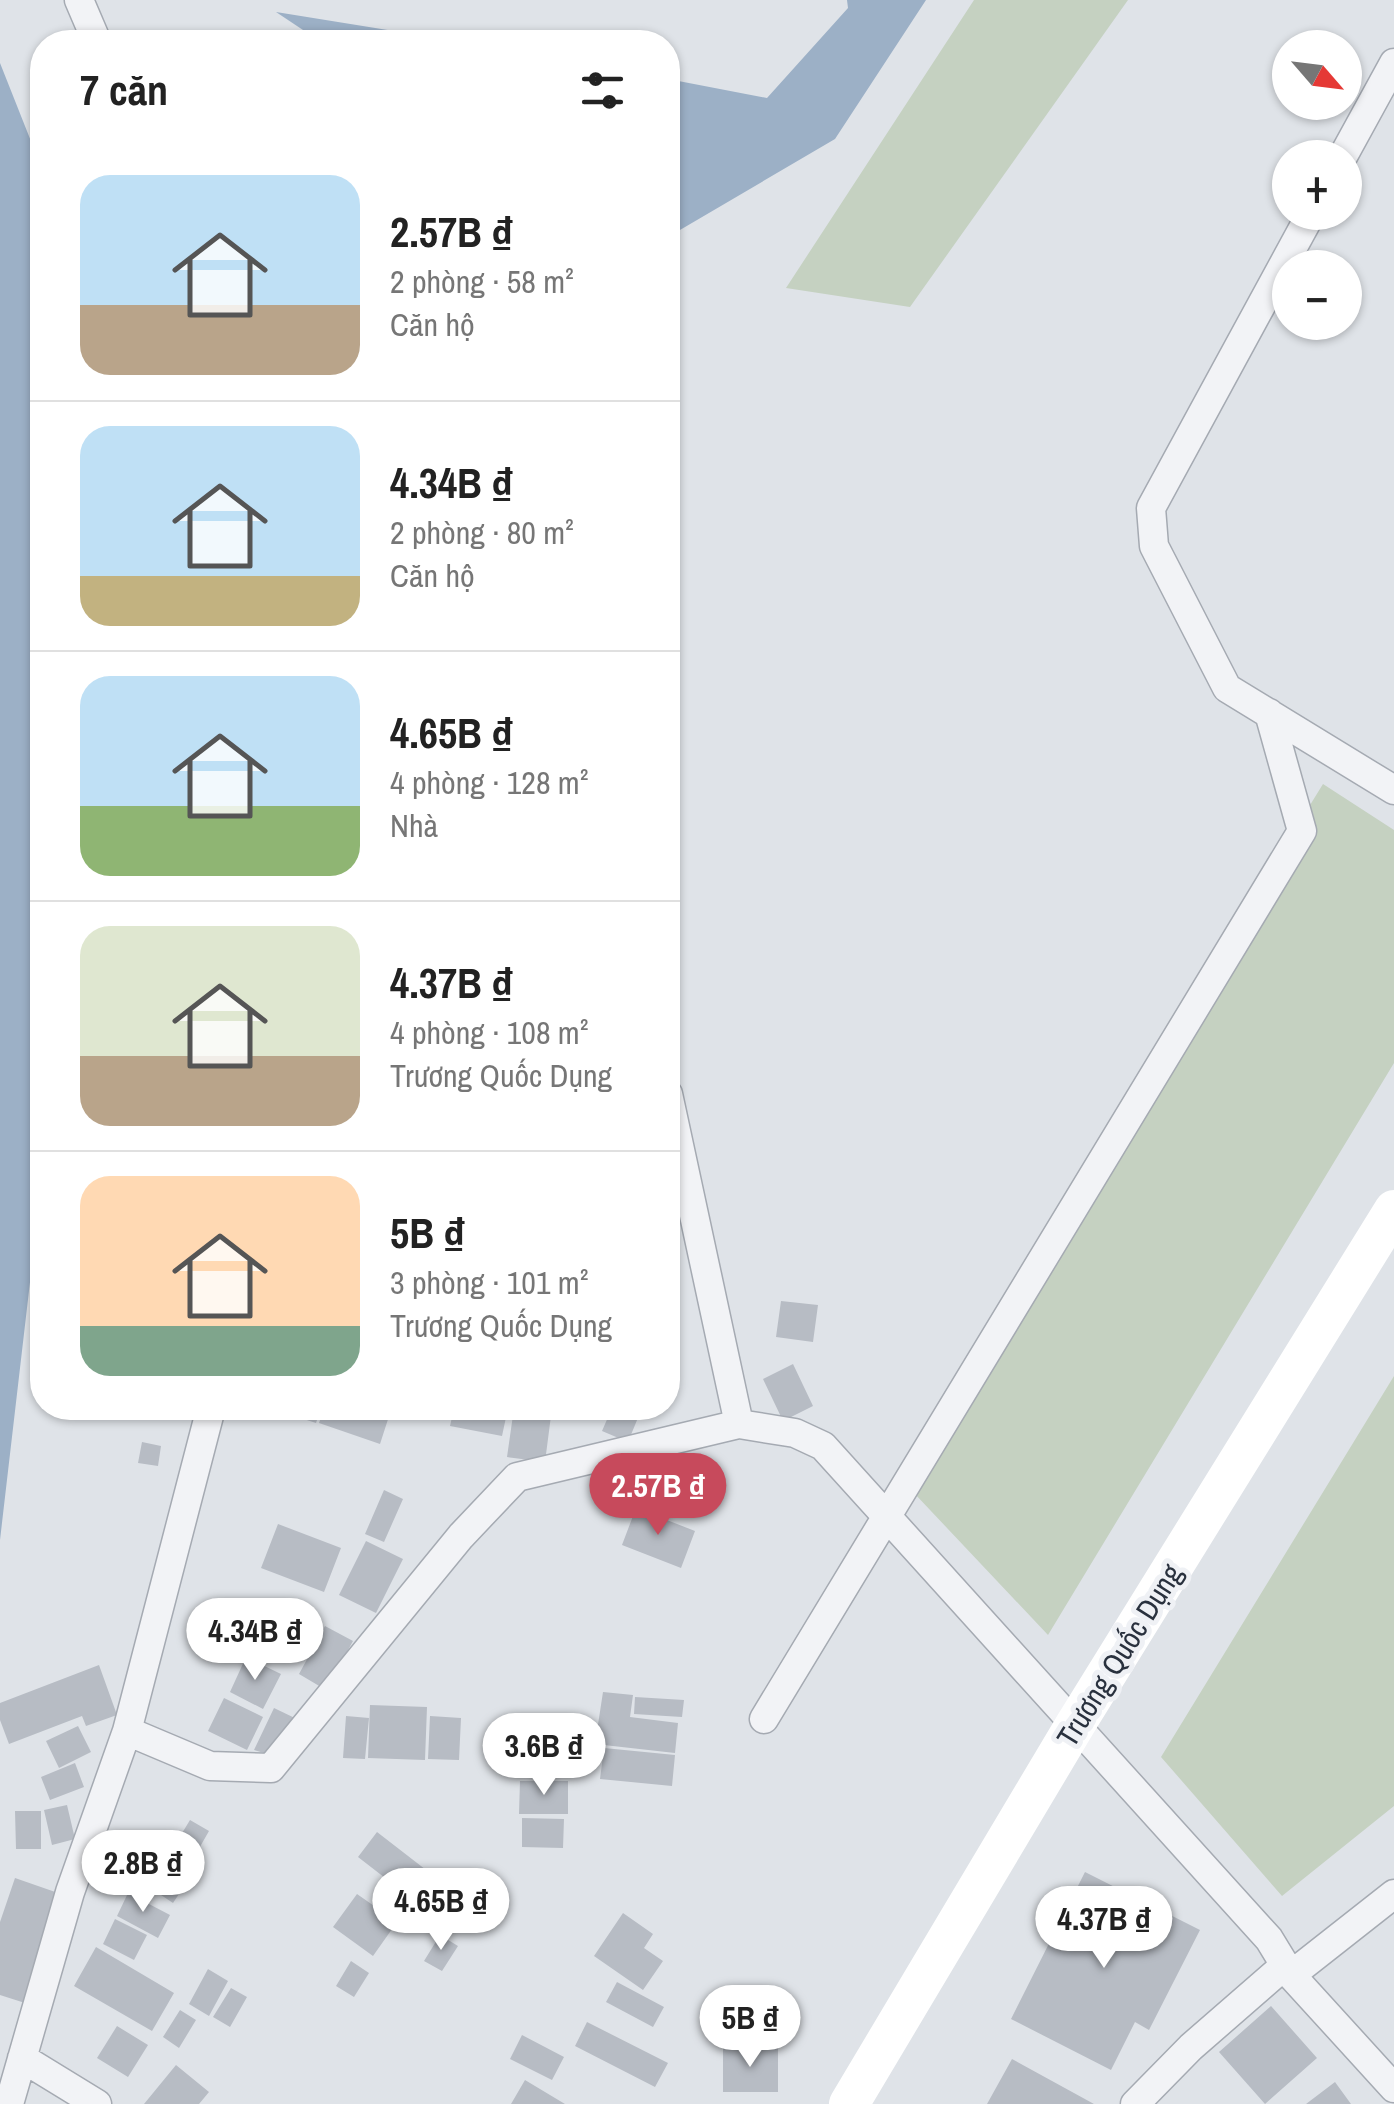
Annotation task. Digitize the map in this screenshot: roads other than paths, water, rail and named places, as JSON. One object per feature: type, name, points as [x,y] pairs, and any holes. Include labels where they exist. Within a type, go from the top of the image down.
[{"type":"street","points":[[79,0],[92,30]]},
{"type":"street","points":[[1352,140],[1394,63]]},
{"type":"street","points":[[1302,230],[1150,508],[1154,546],[1227,688],[1394,790]]},
{"type":"street","points":[[764,1719],[1302,831],[1268,713]]},
{"type":"street","points":[[680,1150],[739,1424]]},
{"type":"street","name":"Trương Quốc Dụng","points":[[849,2104],[1075,1725],[1394,1210]]},
{"type":"street","points":[[9,2104],[70,1892],[127,1732],[208,1420]]},
{"type":"street","points":[[127,1732],[210,1766],[270,1768],[462,1536],[516,1478],[739,1424],[795,1433],[823,1446],[1268,1939],[1287,1970],[1394,2088]]},
{"type":"street","points":[[1135,2104],[1191,2047],[1287,1970],[1394,1894]]},
{"type":"street","points":[[22,2058],[97,2104]]},
{"type":"water","points":[[847,0],[926,0],[835,139],[680,230],[680,81],[767,98],[848,8]]},
{"type":"water","points":[[276,12],[388,30],[303,30]]},
{"type":"water","points":[[0,63],[30,139],[30,1282],[0,1540]]}]
